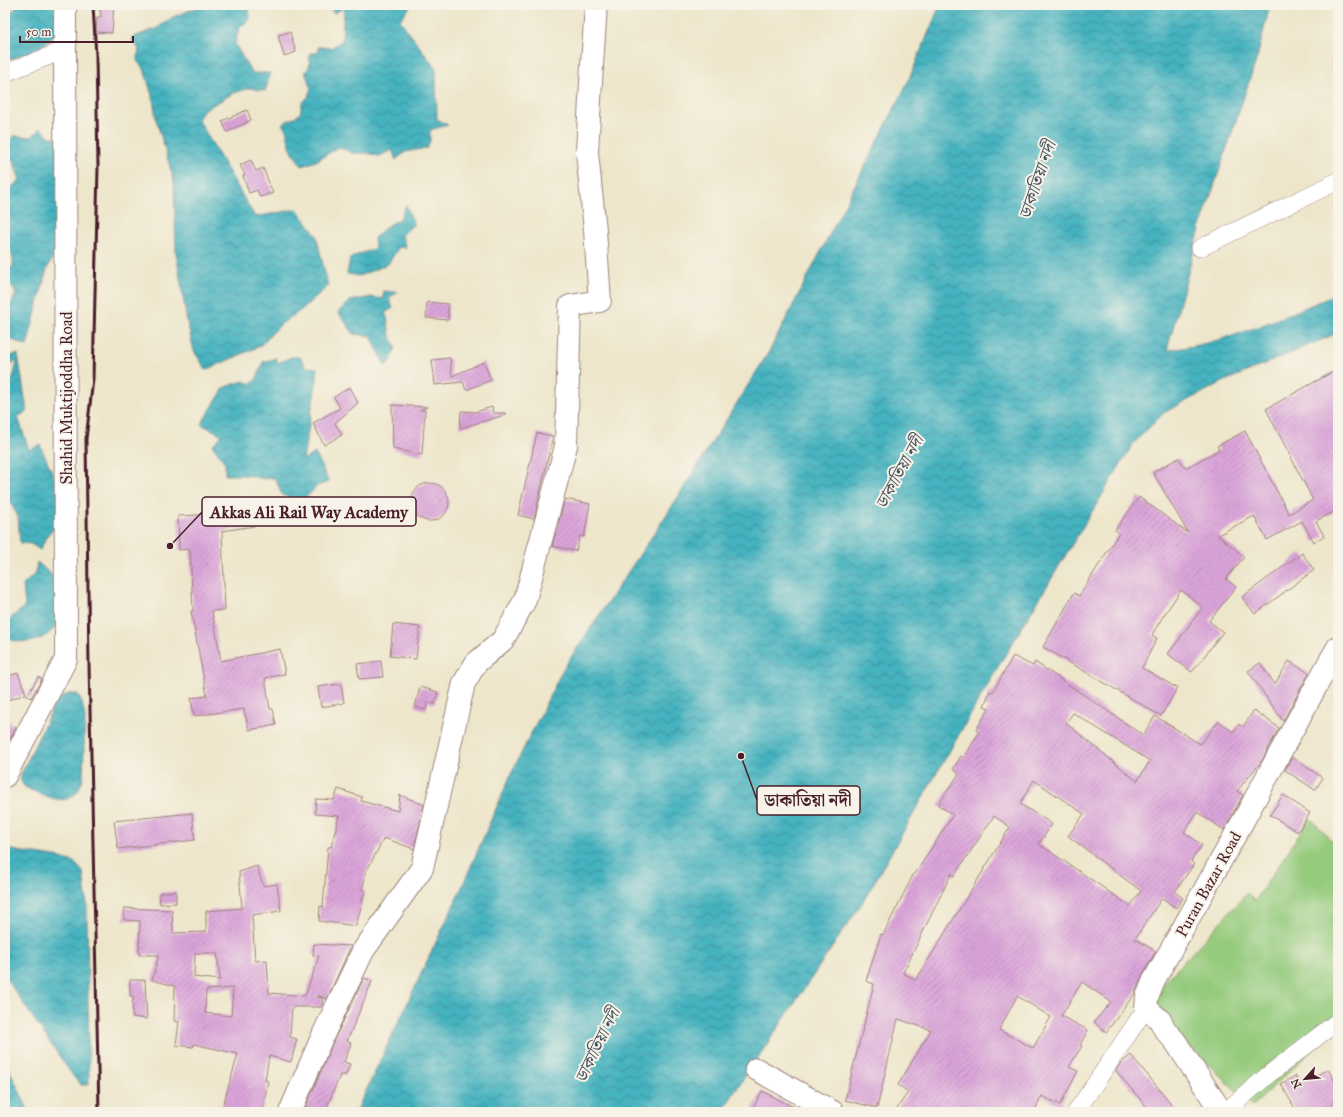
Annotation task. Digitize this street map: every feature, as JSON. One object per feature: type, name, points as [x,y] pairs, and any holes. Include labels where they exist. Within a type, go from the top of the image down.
[{"type":"street","name":"Shahid Muktijoddha Road","points":[[5,776],[66,659],[65,5]]},
{"type":"street","points":[[290,1112],[323,1035],[363,951],[422,868],[464,683],[476,663],[503,640],[525,600],[566,446],[570,306],[600,301],[587,152],[596,5]]},
{"type":"street","points":[[5,73],[65,50]]},
{"type":"street","points":[[1200,248],[1338,181]]},
{"type":"street","name":"Puran Bazar Road","points":[[1146,1008],[1147,997],[1154,980],[1338,647]]},
{"type":"street","points":[[1076,1112],[1146,1008],[1160,1020],[1217,1105],[1224,1112],[1268,1075],[1338,1021]]},
{"type":"street","points":[[756,1069],[833,1112]]},
{"type":"green space","points":[[1310,818],[1338,847],[1338,1025],[1253,1106],[1144,1005],[1247,893],[1255,901]]},
{"type":"water","points":[[18,5],[66,5],[58,29],[47,43],[34,51],[5,61],[5,14],[14,10]]},
{"type":"water","points":[[203,5],[249,5],[250,19],[239,28],[235,44],[252,73],[271,73],[265,91],[250,88],[234,93],[204,110],[198,119],[255,217],[297,209],[316,234],[328,286],[301,310],[280,325],[260,346],[206,370],[194,351],[187,322],[176,253],[174,181],[156,119],[153,99],[144,69],[137,61],[139,49],[131,38],[151,30],[155,30],[171,18]]},
{"type":"water","points":[[326,5],[411,5],[400,20],[436,69],[437,119],[448,125],[430,130],[430,141],[427,148],[405,152],[396,160],[392,150],[379,156],[367,153],[352,153],[339,147],[316,161],[302,166],[294,155],[286,131],[282,124],[300,114],[302,103],[308,97],[311,88],[305,72],[309,68],[310,53],[318,53],[318,47],[331,48],[342,41],[344,8],[334,13]]},
{"type":"water","points":[[940,5],[1270,5],[1257,58],[1202,222],[1167,350],[1211,342],[1233,335],[1276,320],[1338,294],[1338,333],[1225,381],[1165,412],[1133,444],[995,672],[864,900],[726,1105],[723,1112],[356,1112],[461,889],[511,774],[563,669],[671,508],[770,350],[906,86]]},
{"type":"water","points":[[40,128],[50,137],[67,138],[71,220],[47,269],[27,346],[7,338],[10,327],[5,326],[5,310],[10,306],[16,294],[12,286],[5,279],[5,268],[13,267],[13,260],[8,241],[9,211],[7,191],[20,180],[13,160],[5,163],[5,147],[14,136],[31,137]]},
{"type":"water","points":[[406,205],[414,224],[402,235],[406,248],[399,247],[388,264],[359,276],[347,274],[350,258],[375,248],[374,238],[387,226],[400,219]]},
{"type":"water","points":[[384,291],[398,292],[389,298],[393,308],[385,313],[390,335],[396,347],[391,360],[385,366],[371,336],[354,334],[338,312],[350,301],[371,297],[382,299]]},
{"type":"water","points":[[18,354],[27,411],[18,417],[29,450],[40,445],[68,507],[70,532],[55,528],[48,534],[40,550],[31,544],[20,543],[18,517],[5,491],[5,389],[13,376],[17,361],[11,363],[5,357]]},
{"type":"water","points":[[291,357],[300,357],[306,367],[317,368],[317,378],[303,460],[315,453],[329,482],[317,486],[302,502],[282,495],[275,478],[264,479],[247,475],[225,475],[225,463],[212,445],[222,435],[201,424],[225,387],[243,381],[251,384],[257,378],[263,362],[276,358],[278,363]]},
{"type":"water","points":[[37,562],[54,577],[72,578],[59,622],[46,636],[34,641],[27,642],[5,638],[5,617],[9,620],[25,606],[23,585],[35,574]]},
{"type":"water","points":[[68,694],[78,694],[82,703],[85,718],[83,778],[76,793],[71,797],[60,800],[27,788],[21,782],[21,774],[56,701]]},
{"type":"water","points":[[5,849],[61,858],[74,862],[83,872],[87,905],[89,1085],[81,1085],[73,1076],[5,977]]},
{"type":"water","points":[[5,1060],[29,1112],[5,1112]]},
{"type":"building","points":[[99,5],[114,5],[112,33],[96,32],[97,17],[101,17]]},
{"type":"building","points":[[290,32],[296,52],[284,56],[278,35]]},
{"type":"building","points":[[247,110],[251,120],[227,132],[222,121]]},
{"type":"building","points":[[251,160],[256,171],[263,168],[273,193],[260,197],[257,190],[249,193],[243,176],[245,175],[240,165]]},
{"type":"building","points":[[427,302],[448,304],[448,320],[426,318]]},
{"type":"building","points":[[450,358],[452,376],[484,362],[491,380],[466,390],[463,382],[435,385],[432,360]]},
{"type":"building","points":[[1338,369],[1338,510],[1316,521],[1324,536],[1314,542],[1302,521],[1267,540],[1254,516],[1218,535],[1244,557],[1226,579],[1236,587],[1209,621],[1223,632],[1192,672],[1168,654],[1203,607],[1181,590],[1152,635],[1157,638],[1142,668],[1177,688],[1161,716],[1043,647],[1074,593],[1079,596],[1119,533],[1115,530],[1139,497],[1188,533],[1153,472],[1179,458],[1185,468],[1219,450],[1217,446],[1245,431],[1289,514],[1313,500],[1266,409]]},
{"type":"building","points":[[350,387],[358,403],[335,423],[342,435],[324,445],[313,423],[340,408],[334,397]]},
{"type":"building","points":[[392,405],[427,407],[420,410],[425,410],[422,455],[393,449]]},
{"type":"building","points":[[492,407],[493,413],[505,413],[505,415],[460,428],[461,411],[475,412]]},
{"type":"building","points":[[537,433],[553,436],[534,519],[518,515]]},
{"type":"building","points":[[430,483],[440,486],[446,492],[449,502],[446,512],[440,518],[430,521],[420,518],[414,512],[411,502],[414,492],[420,486]]},
{"type":"building","points":[[565,499],[590,504],[584,537],[580,536],[576,551],[552,546]]},
{"type":"building","points":[[251,508],[254,526],[222,531],[225,610],[212,611],[221,661],[280,649],[285,674],[265,678],[270,709],[273,709],[276,725],[249,730],[244,709],[194,716],[191,698],[207,696],[191,611],[193,611],[190,549],[179,550],[178,516],[234,513],[233,511]]},
{"type":"building","points":[[1302,553],[1314,570],[1255,614],[1242,597]]},
{"type":"building","points":[[393,624],[420,627],[416,659],[390,656]]},
{"type":"building","points":[[1013,656],[1033,666],[1035,662],[1143,735],[1155,716],[1200,744],[1219,721],[1233,732],[1239,724],[1243,727],[1254,710],[1279,728],[1261,762],[1237,791],[1243,795],[1224,830],[1197,812],[1184,832],[1202,845],[1191,861],[1194,864],[1175,892],[1183,898],[1176,908],[1162,898],[1135,939],[1156,951],[1143,974],[1135,993],[1119,1015],[1106,1032],[1094,1022],[1111,1002],[1082,982],[1061,1016],[1088,1030],[1080,1045],[1082,1046],[1069,1067],[1078,1071],[1060,1105],[1042,1096],[1034,1112],[895,1112],[908,1092],[898,1085],[931,1030],[898,1019],[877,1108],[845,1100],[874,984],[866,981],[881,934],[883,935],[914,873],[915,874],[953,815],[938,805],[959,774],[953,769],[961,756],[964,758],[979,732],[976,730],[989,708],[984,706],[990,691],[993,692]],"holes":[[[1073,713],[1150,761],[1137,781],[1066,723]],[[1034,780],[1084,814],[1068,836],[1141,891],[1130,906],[1039,844],[1052,824],[1020,804]],[[994,816],[1010,827],[916,980],[903,973],[951,874],[954,876]],[[1017,996],[1051,1017],[1033,1048],[999,1030]]]},
{"type":"building","points":[[381,661],[383,677],[359,679],[357,664]]},
{"type":"building","points":[[1289,661],[1309,673],[1283,721],[1248,671],[1260,663],[1275,684]]},
{"type":"building","points":[[18,673],[26,694],[5,701],[5,677]]},
{"type":"building","points":[[38,677],[42,679],[31,698],[27,696]]},
{"type":"building","points":[[341,684],[344,703],[321,707],[318,687]]},
{"type":"building","points":[[420,687],[438,692],[435,704],[428,702],[426,710],[415,707]]},
{"type":"building","points":[[5,721],[16,727],[10,739],[5,736]]},
{"type":"building","points":[[1292,757],[1323,778],[1315,790],[1285,770]]},
{"type":"building","points":[[338,789],[362,797],[361,801],[398,811],[400,795],[424,805],[414,849],[384,838],[367,870],[362,890],[365,891],[356,926],[319,921],[320,906],[323,907],[328,847],[331,847],[339,816],[315,814],[316,799],[334,800]]},
{"type":"building","points":[[1283,795],[1310,813],[1298,832],[1270,815]]},
{"type":"building","points":[[192,813],[195,840],[118,849],[114,821]]},
{"type":"building","points":[[257,866],[263,886],[277,884],[281,911],[252,915],[255,961],[267,960],[269,993],[305,996],[319,956],[313,955],[314,944],[351,946],[327,999],[317,995],[317,997],[323,998],[322,1007],[292,1007],[290,1037],[297,1039],[291,1062],[269,1056],[265,1080],[268,1081],[262,1112],[221,1112],[238,1054],[194,1044],[193,1047],[176,1045],[179,1022],[174,1021],[175,986],[152,980],[159,955],[139,955],[140,921],[124,920],[124,908],[172,910],[173,933],[206,932],[206,911],[242,908],[239,872]],"holes":[[[195,953],[217,953],[220,980],[194,977]],[[233,988],[231,1016],[205,1013],[206,990]]]},
{"type":"building","points":[[176,891],[176,903],[160,904],[159,893]]},
{"type":"building","points":[[364,978],[372,981],[347,1041],[351,1043],[344,1062],[350,1064],[346,1075],[340,1075],[325,1112],[304,1112],[334,1040]]},
{"type":"building","points":[[130,980],[145,980],[147,1019],[132,1017],[133,996],[130,996]]},
{"type":"building","points":[[1131,1055],[1178,1112],[1151,1112],[1116,1071],[1120,1064]]},
{"type":"building","points":[[1328,1069],[1338,1087],[1338,1098],[1332,1101],[1338,1112],[1297,1112],[1281,1084],[1295,1076],[1300,1084]]},
{"type":"building","points":[[762,1091],[803,1112],[751,1112]]},
{"type":"railway","points":[[93,5],[96,56],[98,167],[93,379],[86,439],[89,665],[99,1112]]},
{"type":"place","name":"Akkas Ali Rail Way Academy","points":[[170,546]]},
{"type":"place","name":"ডাকাতিয়া নদী","points":[[741,756]]}]
